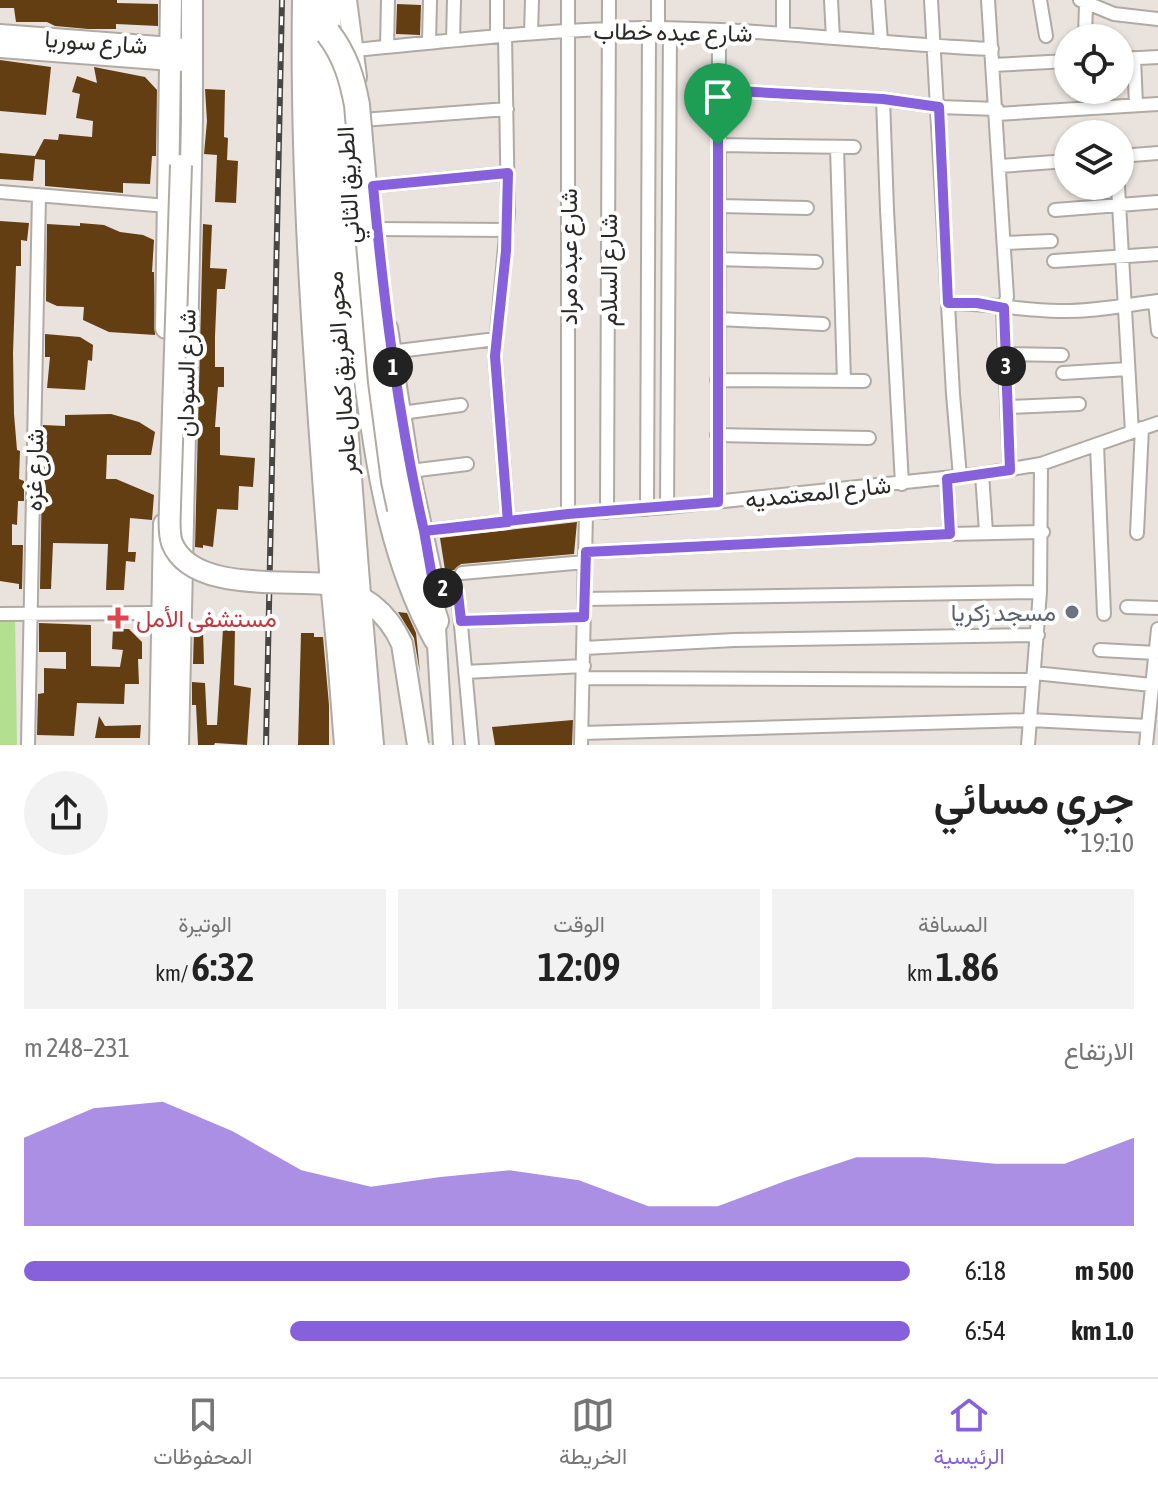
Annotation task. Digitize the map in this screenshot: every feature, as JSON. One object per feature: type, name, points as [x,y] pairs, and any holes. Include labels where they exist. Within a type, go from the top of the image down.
[{"type":"highway","name":"محور الفريق كمال عامر","points":[[305,0],[305,121],[311,269],[347,745]]},
{"type":"highway","name":"محور الفريق كمال عامر","points":[[329,0],[328,132],[336,307],[371,745]]},
{"type":"highway","points":[[328,33],[346,61],[357,105],[381,382],[394,481],[436,621]]},
{"type":"main road","name":"شارع السودان","points":[[160,745],[171,0]]},
{"type":"main road","name":"شارع السودان","points":[[178,745],[192,0]]},
{"type":"main road","points":[[192,120],[181,165],[170,505],[172,544],[187,563],[212,575],[324,584],[340,587],[368,600],[396,630],[402,644],[418,745]]},
{"type":"street","points":[[347,0],[373,186],[390,352],[410,471],[434,583],[443,745]]},
{"type":"street","name":"الطريق الثاني","points":[[347,0],[343,20],[347,197],[371,436],[383,507],[397,554],[411,594],[436,645]]},
{"type":"street","points":[[387,47],[388,0]]},
{"type":"street","points":[[429,43],[430,0]]},
{"type":"street","points":[[453,40],[454,0]]},
{"type":"street","points":[[497,0],[507,109],[508,173],[507,230],[496,339],[508,522]]},
{"type":"street","points":[[531,33],[532,0]]},
{"type":"street","name":"شارع عبده مراد","points":[[568,0],[568,514]]},
{"type":"street","name":"شارع السلام","points":[[607,512],[609,0]]},
{"type":"street","points":[[658,0],[667,507]]},
{"type":"street","points":[[783,0],[783,34]]},
{"type":"street","points":[[831,0],[833,38]]},
{"type":"street","points":[[878,0],[881,42]]},
{"type":"street","points":[[931,0],[948,303],[954,478],[950,534]]},
{"type":"street","points":[[988,0],[1007,297],[1004,308],[1010,470]]},
{"type":"street","points":[[1040,0],[1046,36]]},
{"type":"street","points":[[1125,0],[1126,16]]},
{"type":"street","points":[[1084,24],[1083,2],[1104,12],[1158,19]]},
{"type":"street","name":"شارع عبده خطاب","points":[[354,50],[531,33],[609,29],[783,34],[992,49]]},
{"type":"street","points":[[647,509],[659,29]]},
{"type":"street","points":[[718,502],[719,31]]},
{"type":"street","name":"شارع سوريا","points":[[0,34],[192,56]]},
{"type":"street","name":"شارع سوريا","points":[[0,48],[170,54]]},
{"type":"street","points":[[1136,105],[1134,58],[1158,57]]},
{"type":"street","points":[[993,65],[1054,62]]},
{"type":"street","points":[[718,90],[883,99],[997,112],[1158,104]]},
{"type":"street","points":[[883,99],[902,484]]},
{"type":"street","points":[[1092,104],[1092,108]]},
{"type":"street","points":[[362,120],[507,109]]},
{"type":"street","points":[[718,145],[854,147]]},
{"type":"street","points":[[837,147],[844,381]]},
{"type":"street","points":[[1134,155],[1158,153]]},
{"type":"street","points":[[1000,166],[1054,162]]},
{"type":"street","points":[[373,186],[508,173]]},
{"type":"street","points":[[0,192],[168,206]]},
{"type":"street","name":"شارع غزه","points":[[28,745],[39,195]]},
{"type":"street","points":[[1119,200],[1128,369],[1137,430],[1137,533]]},
{"type":"street","points":[[1055,210],[1158,202]]},
{"type":"street","points":[[719,206],[807,208]]},
{"type":"street","points":[[377,229],[507,230]]},
{"type":"street","points":[[1004,243],[1051,241]]},
{"type":"street","points":[[1054,261],[1158,254]]},
{"type":"street","points":[[718,259],[816,262]]},
{"type":"street","points":[[948,303],[1081,311],[1157,302],[1158,331]]},
{"type":"street","points":[[718,319],[823,324]]},
{"type":"street","points":[[390,352],[496,339]]},
{"type":"street","points":[[1005,354],[1062,355]]},
{"type":"street","points":[[1063,373],[1128,369]]},
{"type":"street","points":[[717,380],[864,381]]},
{"type":"street","points":[[1008,407],[1079,404]]},
{"type":"street","points":[[401,413],[461,405]]},
{"type":"street","name":"شارع المعتمديه","points":[[424,531],[568,514],[902,484],[1010,470],[1041,464],[1158,423]]},
{"type":"street","points":[[717,435],[869,438]]},
{"type":"street","points":[[1097,445],[1104,614]]},
{"type":"street","points":[[410,471],[467,464]]},
{"type":"street","points":[[1028,745],[1043,532],[1041,464]]},
{"type":"street","points":[[982,474],[986,532]]},
{"type":"street","points":[[586,513],[582,739],[1030,720],[1148,726]]},
{"type":"street","points":[[462,573],[586,557],[986,532],[1043,532]]},
{"type":"street","points":[[434,583],[458,593],[472,745]]},
{"type":"street","points":[[585,599],[1040,592]]},
{"type":"street","points":[[1127,607],[1158,608]]},
{"type":"street","points":[[0,614],[163,613]]},
{"type":"street","points":[[461,621],[584,617]]},
{"type":"street","points":[[1146,745],[1158,629]]},
{"type":"street","points":[[584,648],[734,640],[1038,635]]},
{"type":"street","points":[[1100,650],[1156,653]]},
{"type":"street","points":[[465,672],[1033,677],[1152,685]]},
{"type":"green space","points":[[0,618],[15,618],[17,745],[0,745]]},
{"type":"building","points":[[0,0],[117,0],[117,3],[158,4],[158,26],[116,24],[116,29],[88,29],[55,26],[47,22],[16,22],[14,8],[0,8]]},
{"type":"building","points":[[397,4],[421,5],[420,35],[396,34]]},
{"type":"building","points":[[0,60],[51,67],[46,115],[0,111]]},
{"type":"building","points":[[94,67],[145,77],[157,90],[156,156],[152,156],[150,184],[123,183],[123,193],[45,186],[45,160],[35,159],[33,181],[0,179],[0,153],[35,156],[44,139],[58,140],[59,134],[92,137],[93,121],[76,118],[80,94],[72,92],[77,76],[97,83]]},
{"type":"building","points":[[205,89],[225,90],[227,160],[238,161],[236,203],[215,202],[217,155],[204,154],[207,121]]},
{"type":"building","points":[[0,221],[29,223],[27,241],[21,240],[21,266],[16,266],[13,353],[14,414],[17,450],[20,451],[19,479],[24,481],[24,501],[18,501],[17,525],[12,524],[12,545],[23,545],[22,589],[19,589],[19,584],[0,581]]},
{"type":"building","points":[[80,223],[104,225],[154,240],[155,335],[109,332],[83,320],[84,307],[57,306],[46,301],[47,224],[80,226]]},
{"type":"building","points":[[203,224],[212,225],[210,268],[227,269],[225,289],[217,289],[215,336],[215,367],[224,367],[224,387],[218,387],[215,427],[220,427],[220,455],[255,458],[253,487],[239,486],[238,510],[217,509],[213,547],[203,545],[203,548],[195,547]]},
{"type":"building","points":[[45,334],[80,337],[93,345],[85,390],[47,388],[50,357],[45,357]]},
{"type":"building","points":[[111,414],[139,422],[155,432],[151,455],[107,455],[106,479],[116,479],[154,495],[152,520],[130,518],[128,552],[136,552],[135,562],[126,561],[124,590],[106,590],[108,544],[53,543],[51,589],[40,589],[43,425],[65,426],[65,415]]},
{"type":"building","points":[[577,522],[574,554],[461,564],[454,570],[445,570],[440,538]]},
{"type":"building","points":[[398,612],[407,613],[416,633],[420,673],[414,638]]},
{"type":"building","points":[[39,623],[91,625],[91,666],[120,667],[123,650],[112,649],[113,629],[129,629],[142,642],[142,659],[138,659],[139,684],[125,684],[124,704],[77,703],[74,736],[37,735],[38,694],[44,693],[44,668],[66,669],[66,652],[39,652]]},
{"type":"building","points":[[235,628],[234,685],[251,688],[247,745],[198,745],[192,682],[205,683],[207,725],[217,725],[223,629]]},
{"type":"building","points":[[194,630],[203,630],[204,664],[193,664]]},
{"type":"building","points":[[301,633],[323,637],[329,745],[298,745]]},
{"type":"building","points":[[99,716],[105,726],[141,725],[140,738],[95,738]]},
{"type":"building","points":[[573,720],[572,745],[495,745],[492,727]]},
{"type":"railway","points":[[266,745],[282,0]]},
{"type":"place","name":"مسجد زكريا","points":[[1072,612]]},
{"type":"place","name":"مستشفى الأمل","points":[[118,618]]},
{"type":"route","points":[[718,145],[718,90],[883,99],[939,107],[948,303],[977,303],[1004,308],[1010,470],[947,479],[950,534],[586,552],[584,617],[461,621],[458,593],[434,588],[424,531],[508,522],[495,356],[506,251],[508,173],[373,186],[390,352],[410,471],[424,531],[508,522],[568,514],[718,502],[718,145]]}]
